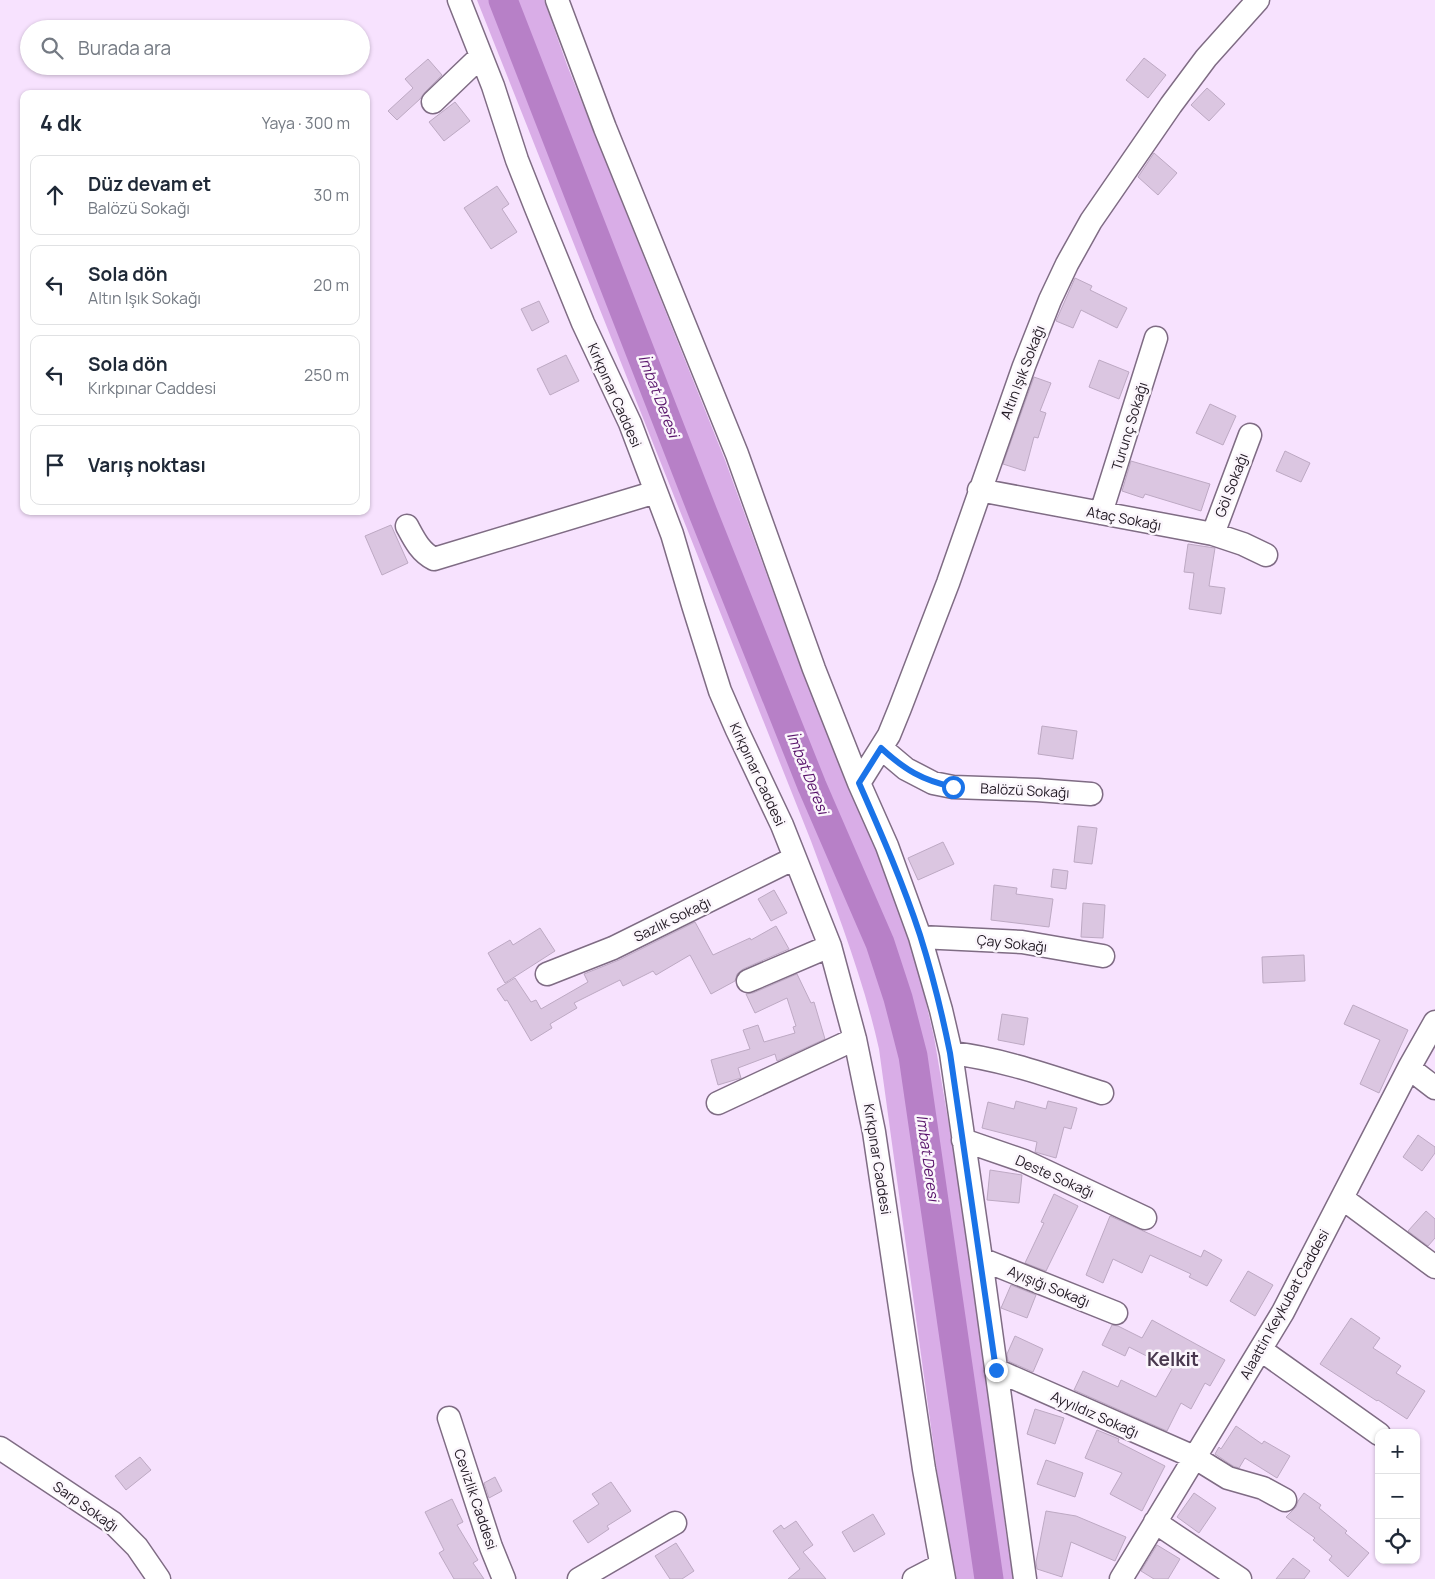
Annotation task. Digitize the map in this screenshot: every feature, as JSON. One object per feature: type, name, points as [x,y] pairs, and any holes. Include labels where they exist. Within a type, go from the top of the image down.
[{"type":"street","name":"Kırkpınar Caddesi","points":[[458,0],[493,86],[517,160],[536,208],[583,323],[630,423],[672,534],[720,691],[782,825],[830,946],[855,1039],[874,1132],[922,1459],[942,1572]]},
{"type":"street","points":[[557,0],[608,137],[738,454],[814,669],[859,783],[887,846],[920,937],[941,1010],[950,1053],[981,1258],[1025,1579]]},
{"type":"street","name":"Altın Işık Sokağı","points":[[859,783],[889,735],[900,708],[948,583],[1020,374],[1067,264],[1091,221],[1132,159],[1206,58],[1258,0]]},
{"type":"street","points":[[433,102],[481,56]]},
{"type":"street","name":"Turunç Sokağı","points":[[1102,514],[1156,338]]},
{"type":"street","name":"Göl Sokağı","points":[[1213,534],[1250,435]]},
{"type":"street","name":"Ataç Sokağı","points":[[979,490],[1213,534],[1243,544],[1266,555]]},
{"type":"street","points":[[407,526],[419,547],[426,555],[434,559],[656,492]]},
{"type":"street","name":"Balözü Sokağı","points":[[881,748],[906,769],[933,783],[953,787],[1091,794]]},
{"type":"street","name":"Sazlık Sokağı","points":[[547,974],[613,948],[795,858]]},
{"type":"street","name":"Çay Sokağı","points":[[920,937],[1022,942],[1104,956]]},
{"type":"street","points":[[748,981],[830,946]]},
{"type":"street","name":"Alaattin Keykubat Caddesi","points":[[1121,1579],[1283,1312],[1409,1068],[1435,1022]]},
{"type":"street","points":[[718,1103],[855,1039]]},
{"type":"street","points":[[950,1053],[1000,1060],[1102,1094]]},
{"type":"street","points":[[1409,1068],[1435,1071]]},
{"type":"street","points":[[1409,1068],[1435,1088]]},
{"type":"street","name":"Deste Sokağı","points":[[963,1140],[1032,1164],[1145,1218]]},
{"type":"street","points":[[1342,1198],[1435,1267]]},
{"type":"street","name":"Ayışığı Sokağı","points":[[981,1258],[1116,1314]]},
{"type":"street","points":[[1261,1350],[1375,1431]]},
{"type":"street","name":"Ayyıldız Sokağı","points":[[996,1370],[1194,1457],[1228,1478],[1263,1488],[1286,1500]]},
{"type":"street","name":"Cevizlik Caddesi","points":[[449,1418],[491,1547],[504,1579]]},
{"type":"street","name":"Sarp Sokağı","points":[[0,1448],[113,1523],[137,1547],[160,1579]]},
{"type":"street","points":[[579,1579],[675,1522]]},
{"type":"street","points":[[1155,1522],[1240,1579]]},
{"type":"street","points":[[914,1579],[942,1572]]},
{"type":"shaded area","points":[[477,0],[544,0],[567,65],[725,460],[799,663],[850,781],[911,938],[934,1037],[977,1290],[1006,1533],[1014,1579],[953,1579],[879,1049],[873,1022],[848,944],[811,841]]},
{"type":"building","points":[[1144,58],[1166,75],[1148,98],[1126,80]]},
{"type":"building","points":[[428,59],[442,75],[397,120],[388,111],[413,88],[405,79]]},
{"type":"building","points":[[1207,88],[1225,104],[1209,121],[1191,105]]},
{"type":"building","points":[[455,102],[470,121],[444,141],[429,122]]},
{"type":"building","points":[[1154,153],[1177,173],[1158,195],[1138,177]]},
{"type":"building","points":[[497,186],[509,204],[502,209],[517,232],[491,249],[464,208]]},
{"type":"building","points":[[1075,278],[1092,286],[1090,290],[1127,308],[1117,328],[1081,310],[1073,328],[1056,321]]},
{"type":"building","points":[[539,301],[549,322],[532,331],[521,309]]},
{"type":"building","points":[[566,355],[579,381],[550,395],[537,369]]},
{"type":"building","points":[[1099,360],[1129,372],[1119,399],[1089,387]]},
{"type":"building","points":[[1034,377],[1051,383],[1040,411],[1046,413],[1038,438],[1034,437],[1025,471],[1003,464]]},
{"type":"building","points":[[1210,404],[1236,416],[1223,445],[1196,433]]},
{"type":"building","points":[[1285,451],[1310,463],[1301,482],[1276,471]]},
{"type":"building","points":[[1131,461],[1210,484],[1201,511],[1145,494],[1143,498],[1122,491]]},
{"type":"building","points":[[391,525],[408,563],[382,575],[365,536]]},
{"type":"building","points":[[1188,544],[1215,548],[1209,586],[1225,588],[1221,614],[1189,609],[1194,573],[1184,572]]},
{"type":"building","points":[[1042,726],[1077,731],[1073,759],[1038,754]]},
{"type":"building","points":[[1078,826],[1097,828],[1092,864],[1074,862]]},
{"type":"building","points":[[943,842],[954,864],[918,880],[908,858]]},
{"type":"building","points":[[1053,869],[1068,871],[1066,889],[1051,887]]},
{"type":"building","points":[[994,885],[1017,888],[1016,894],[1053,899],[1049,927],[991,920]]},
{"type":"building","points":[[774,890],[787,913],[771,921],[758,899]]},
{"type":"building","points":[[1083,903],[1105,905],[1103,938],[1081,937]]},
{"type":"building","points":[[695,922],[713,955],[750,938],[751,940],[776,926],[789,949],[743,969],[737,974],[735,981],[711,994],[690,955],[656,975],[653,971],[623,986],[620,980],[574,1003],[577,1008],[550,1024],[552,1028],[531,1041],[507,1000],[505,1001],[497,989],[515,978],[531,1002],[536,1000],[541,1009],[588,982],[584,974],[619,960]]},
{"type":"building","points":[[540,928],[555,951],[505,983],[488,953],[510,940],[513,945]]},
{"type":"building","points":[[1304,955],[1305,981],[1263,983],[1262,957]]},
{"type":"building","points":[[797,974],[811,1003],[814,1002],[825,1039],[777,1061],[775,1054],[738,1068],[741,1078],[718,1085],[711,1060],[750,1049],[743,1030],[758,1025],[764,1042],[795,1033],[793,1027],[796,1026],[787,998],[755,1013],[746,994],[753,993]]},
{"type":"building","points":[[1353,1005],[1408,1030],[1379,1093],[1360,1084],[1380,1040],[1344,1024]]},
{"type":"building","points":[[1002,1014],[1028,1018],[1024,1045],[998,1040]]},
{"type":"building","points":[[1016,1101],[1046,1109],[1048,1101],[1077,1108],[1071,1129],[1064,1127],[1056,1158],[1035,1152],[1037,1142],[982,1128],[988,1102],[1014,1109]]},
{"type":"building","points":[[1418,1135],[1435,1147],[1435,1153],[1422,1171],[1403,1157]]},
{"type":"building","points":[[990,1170],[1022,1175],[1019,1203],[987,1200]]},
{"type":"building","points":[[1054,1194],[1078,1206],[1046,1271],[1025,1263],[1044,1223],[1041,1222]]},
{"type":"building","points":[[1426,1211],[1435,1219],[1435,1238],[1428,1246],[1408,1231]]},
{"type":"building","points":[[1110,1216],[1201,1257],[1204,1250],[1222,1260],[1207,1286],[1189,1277],[1191,1274],[1150,1255],[1142,1273],[1113,1259],[1103,1283],[1086,1275]]},
{"type":"building","points":[[1248,1271],[1273,1285],[1255,1316],[1230,1301]]},
{"type":"building","points":[[1011,1285],[1036,1295],[1027,1318],[1001,1308]]},
{"type":"building","points":[[1351,1318],[1380,1338],[1373,1348],[1401,1366],[1396,1373],[1425,1391],[1407,1419],[1320,1364]]},
{"type":"building","points":[[1152,1320],[1225,1360],[1210,1386],[1205,1383],[1191,1409],[1181,1403],[1167,1431],[1074,1390],[1083,1371],[1118,1387],[1121,1380],[1156,1397],[1172,1369],[1129,1347],[1125,1356],[1102,1345],[1112,1325],[1142,1338]]},
{"type":"building","points":[[1015,1336],[1043,1349],[1033,1372],[1008,1361],[1007,1354]]},
{"type":"building","points":[[1035,1409],[1064,1418],[1055,1444],[1027,1434]]},
{"type":"building","points":[[1236,1426],[1262,1444],[1264,1441],[1290,1456],[1277,1478],[1245,1458],[1239,1468],[1215,1454],[1219,1447],[1221,1449]]},
{"type":"building","points":[[1097,1430],[1119,1439],[1118,1442],[1165,1466],[1142,1511],[1110,1494],[1122,1473],[1085,1458]]},
{"type":"building","points":[[140,1457],[151,1470],[126,1490],[115,1476]]},
{"type":"building","points":[[1046,1460],[1083,1473],[1075,1497],[1037,1484]]},
{"type":"building","points":[[495,1477],[502,1491],[489,1498],[484,1483]]},
{"type":"building","points":[[611,1482],[631,1511],[607,1526],[609,1529],[588,1543],[573,1521],[599,1504],[592,1494]]},
{"type":"building","points":[[1194,1493],[1216,1508],[1199,1533],[1177,1517]]},
{"type":"building","points":[[1304,1493],[1321,1505],[1319,1508],[1347,1531],[1345,1533],[1369,1553],[1348,1577],[1329,1560],[1332,1556],[1313,1540],[1315,1538],[1286,1517],[1296,1507]]},
{"type":"building","points":[[452,1499],[463,1522],[457,1525],[478,1560],[473,1563],[484,1579],[454,1579],[439,1553],[444,1550],[425,1512]]},
{"type":"building","points":[[1046,1511],[1076,1516],[1126,1537],[1115,1561],[1071,1542],[1062,1577],[1037,1569],[1036,1562]]},
{"type":"building","points":[[873,1514],[885,1534],[854,1552],[842,1532]]},
{"type":"building","points":[[796,1521],[813,1545],[803,1552],[826,1579],[788,1579],[800,1569],[773,1531],[781,1525],[784,1529]]},
{"type":"building","points":[[676,1543],[694,1571],[682,1579],[670,1579],[655,1556]]},
{"type":"building","points":[[1157,1545],[1180,1559],[1168,1579],[1154,1579],[1141,1571]]},
{"type":"building","points":[[1293,1558],[1310,1571],[1304,1579],[1276,1579]]},
{"type":"waterway","name":"İmbat Deresi","points":[[503,0],[703,513],[812,786],[880,943],[898,998],[913,1056],[989,1579]]},
{"type":"district","name":"Kelkit","points":[[1173,1359]]},
{"type":"route","points":[[953,787],[933,783],[919,777],[894,760],[881,748],[859,783],[887,846],[906,896],[941,1010],[950,1053],[996,1370]]}]
